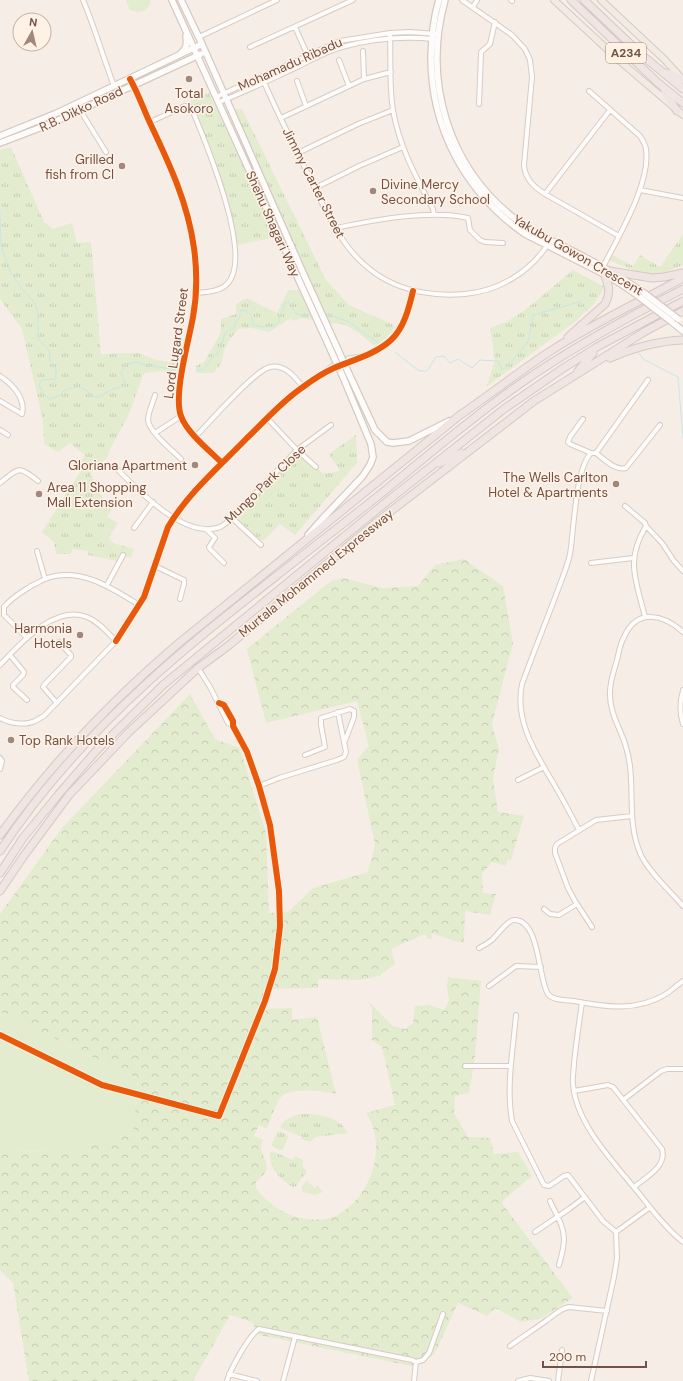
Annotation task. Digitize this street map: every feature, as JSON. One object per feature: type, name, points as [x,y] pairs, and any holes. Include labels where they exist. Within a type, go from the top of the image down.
[{"type":"highway","name":"A234","points":[[571,0],[657,82],[683,103]]},
{"type":"highway","name":"A234","points":[[584,0],[657,68],[683,89]]},
{"type":"highway","points":[[657,68],[683,80]]},
{"type":"highway","points":[[657,82],[680,113]]},
{"type":"highway","points":[[0,835],[17,811],[68,750],[119,697],[179,643],[460,416],[553,349],[595,314],[605,304],[609,297],[610,289],[606,270],[652,278],[683,273]]},
{"type":"highway","points":[[553,349],[683,278]]},
{"type":"highway","name":"Murtala Mohammed Expressway","points":[[0,851],[70,760],[107,722],[173,660],[473,418],[542,368],[642,310],[683,289]]},
{"type":"highway","name":"Murtala Mohammed Expressway","points":[[1,872],[24,838],[58,795],[96,751],[163,685],[280,588],[504,409],[597,347],[681,303]]},
{"type":"highway","points":[[598,324],[642,310]]},
{"type":"highway","name":"Murtala Mohammed Expressway","points":[[0,891],[69,795],[129,732],[198,668],[228,646],[378,521],[534,401],[644,332],[683,311]]},
{"type":"highway","points":[[591,365],[621,353],[664,341],[683,340]]},
{"type":"highway","points":[[574,376],[597,347]]},
{"type":"highway","points":[[431,452],[454,421]]},
{"type":"highway","points":[[428,469],[475,446]]},
{"type":"highway","points":[[318,531],[359,510]]},
{"type":"highway","points":[[107,722],[119,697]]},
{"type":"highway","points":[[96,751],[129,732]]},
{"type":"highway","points":[[17,811],[37,801]]},
{"type":"main road","name":"Shehu Shagari Way","points":[[172,0],[343,377],[373,450],[373,457],[367,471],[300,545]]},
{"type":"main road","name":"Shehu Shagari Way","points":[[181,0],[375,430],[387,442],[393,443],[409,441],[460,416]]},
{"type":"main road","name":"Yakubu Gowon Crescent","points":[[439,0],[435,36],[436,71],[441,99],[451,134],[464,162],[484,190],[506,212],[549,243],[606,270],[644,293],[683,323]]},
{"type":"main road","name":"Yakubu Gowon Crescent","points":[[435,36],[445,0]]},
{"type":"main road","points":[[554,0],[621,62],[680,113]]},
{"type":"main road","points":[[601,0],[665,60],[683,80]]},
{"type":"main road","points":[[177,56],[184,51],[187,45],[185,30]]},
{"type":"main road","name":"R.B. Dikko Road","points":[[0,136],[57,113],[202,44]]},
{"type":"main road","name":"R.B. Dikko Road","points":[[0,143],[80,110],[205,52]]},
{"type":"main road","points":[[185,61],[196,62],[202,66]]},
{"type":"main road","name":"Yakubu Gowon Crescent","points":[[606,270],[618,282],[683,331]]},
{"type":"street","points":[[83,0],[92,21],[114,86]]},
{"type":"street","points":[[199,37],[277,0]]},
{"type":"street","points":[[250,47],[353,0]]},
{"type":"street","points":[[462,0],[495,22],[519,41],[530,60],[532,77],[524,165],[526,175],[530,182],[535,188],[619,236]]},
{"type":"street","points":[[473,7],[476,0]]},
{"type":"street","points":[[478,104],[480,54],[490,44],[495,22]]},
{"type":"street","points":[[295,27],[310,60]]},
{"type":"street","name":"Mohamadu Ribadu","points":[[217,100],[264,83],[310,60],[341,47],[409,32],[435,36]]},
{"type":"street","points":[[390,36],[390,72],[393,110],[403,147],[413,172],[433,209],[434,215]]},
{"type":"street","name":"Mohamadu Ribadu","points":[[224,97],[262,77],[340,41],[390,36]]},
{"type":"street","points":[[363,52],[364,79]]},
{"type":"street","points":[[339,60],[349,86]]},
{"type":"street","points":[[280,118],[364,79],[390,72]]},
{"type":"street","name":"Jimmy Carter Street","points":[[262,77],[280,118],[336,228],[348,246],[365,265],[390,282],[413,291],[444,295],[479,292],[504,284],[523,272],[541,254],[549,243]]},
{"type":"street","name":"Lord Lugard Street","points":[[130,79],[172,170],[184,202],[194,248],[196,293],[194,316],[180,389],[179,406],[181,416],[187,427],[222,463]]},
{"type":"street","points":[[297,81],[306,106]]},
{"type":"street","points":[[589,90],[640,136],[644,143],[647,159],[640,190],[634,207],[619,236],[606,270]]},
{"type":"street","points":[[150,122],[185,106],[191,107],[218,177],[227,207],[231,223],[235,254],[235,266],[231,280],[217,290],[196,293]]},
{"type":"street","points":[[80,110],[106,152]]},
{"type":"street","points":[[298,153],[358,124],[393,110]]},
{"type":"street","points":[[545,194],[610,110]]},
{"type":"street","points":[[315,188],[359,166],[403,147]]},
{"type":"street","points":[[640,190],[683,198]]},
{"type":"street","points":[[336,228],[385,219],[434,215],[468,218],[470,230],[480,240],[485,242],[503,243]]},
{"type":"street","points":[[0,718],[13,723],[35,722],[44,716],[57,703],[116,641],[139,605],[149,584],[166,533],[174,517],[193,494],[284,401],[303,387],[321,377],[331,366],[339,361],[348,358],[361,357],[382,347],[396,335],[409,306],[413,291]]},
{"type":"street","points":[[196,436],[252,379],[264,370],[271,367],[278,367],[286,370],[292,374],[303,387]]},
{"type":"street","points":[[0,376],[18,393],[23,412],[22,414],[0,401]]},
{"type":"street","points":[[579,830],[526,732],[520,703],[521,688],[567,567],[573,535],[579,484],[588,458],[594,453],[648,380]]},
{"type":"street","points":[[155,395],[148,421],[155,433],[181,459]]},
{"type":"street","points":[[155,433],[181,416]]},
{"type":"street","points":[[267,418],[316,467]]},
{"type":"street","points":[[583,419],[568,442],[594,453],[614,467],[622,469],[626,468],[660,425]]},
{"type":"street","name":"Mungo Park Close","points":[[207,530],[222,526],[232,518],[298,450],[331,425]]},
{"type":"street","points":[[0,430],[8,435]]},
{"type":"street","points":[[116,468],[153,502],[174,517],[186,524],[207,530],[215,538],[209,547],[210,549],[224,563]]},
{"type":"street","points":[[0,483],[15,471],[20,469],[24,470],[38,481]]},
{"type":"street","points":[[134,528],[153,502]]},
{"type":"street","points":[[625,506],[645,523],[683,571]]},
{"type":"street","points":[[232,518],[261,545]]},
{"type":"street","points":[[645,617],[634,571],[633,558],[641,535],[646,526]]},
{"type":"street","points":[[37,552],[45,579]]},
{"type":"street","points":[[107,585],[123,555]]},
{"type":"street","points":[[591,563],[633,558]]},
{"type":"street","points":[[155,566],[184,580],[180,599]]},
{"type":"street","points":[[27,638],[4,615],[4,607],[26,589],[45,579],[64,576],[87,578],[107,585],[139,605]]},
{"type":"street","points":[[0,665],[27,638],[50,621],[60,616],[80,615],[87,617],[97,623],[116,641]]},
{"type":"street","points":[[683,632],[669,622],[655,617],[645,617],[632,623],[623,637],[612,678],[610,693],[612,712],[627,748],[629,758],[632,816],[635,838],[641,855],[657,877],[683,906]]},
{"type":"street","points":[[57,703],[43,687],[71,657],[71,655],[59,642]]},
{"type":"street","points":[[10,655],[24,672],[13,687],[26,700]]},
{"type":"street","points":[[0,1035],[89,1080],[106,1087],[175,1103],[219,1116],[265,1001],[275,969],[280,926],[279,891],[272,836],[259,786],[248,752],[233,726],[233,721],[224,706],[219,703],[198,668]]},
{"type":"street","points":[[683,690],[680,710],[683,724]]},
{"type":"street","points":[[305,755],[325,747],[321,720],[324,717],[350,709],[355,714],[345,743]]},
{"type":"street","points":[[259,786],[279,778],[340,759],[346,752],[338,712]]},
{"type":"street","points":[[0,758],[2,761],[0,770]]},
{"type":"street","points":[[518,780],[544,767]]},
{"type":"street","points":[[592,927],[577,904],[566,883],[555,850],[557,844],[598,819],[632,816]]},
{"type":"street","points":[[544,909],[550,914],[559,915],[577,904]]},
{"type":"street","points":[[479,948],[491,940],[510,922],[517,920],[527,926],[530,931],[541,967],[544,985],[549,995],[555,998],[582,1003],[611,1007],[627,1007],[643,1004],[665,995],[683,981]]},
{"type":"street","points":[[489,986],[516,966],[541,967]]},
{"type":"street","points":[[582,1003],[575,1050],[573,1084],[576,1102],[585,1123],[619,1169],[649,1208],[674,1235],[683,1242]]},
{"type":"street","points":[[516,1015],[511,1066],[510,1110],[512,1121],[542,1182],[547,1186],[550,1186],[564,1176],[568,1175],[603,1220],[616,1232],[617,1258],[614,1277],[591,1381]]},
{"type":"street","points":[[465,1066],[511,1066]]},
{"type":"street","points":[[623,1100],[661,1071],[667,1069],[683,1069]]},
{"type":"street","points":[[574,1091],[610,1086],[613,1087],[662,1149],[663,1155],[659,1167],[634,1187]]},
{"type":"street","points":[[535,1232],[585,1197]]},
{"type":"street","points":[[550,1201],[564,1233],[559,1265]]},
{"type":"street","points":[[616,1232],[649,1208]]},
{"type":"street","points":[[510,1346],[564,1308],[569,1307],[607,1311]]},
{"type":"street","points":[[227,1381],[232,1366],[255,1331],[258,1329],[416,1362],[423,1360],[429,1353],[443,1314]]},
{"type":"street","points":[[283,1381],[295,1337]]},
{"type":"street","points":[[558,1381],[562,1350]]},
{"type":"street","points":[[414,1381],[416,1362]]},
{"type":"street","points":[[229,1374],[257,1381]]},
{"type":"street","points":[[518,1381],[530,1378],[549,1381]]},
{"type":"green space","points":[[126,0],[150,0],[151,2],[145,10],[137,12],[130,10]]},
{"type":"green space","points":[[209,93],[276,237],[237,245],[229,201],[215,158],[190,101]]},
{"type":"green space","points":[[233,109],[242,109],[326,280],[349,305],[396,326],[386,338],[375,346],[354,330],[342,324],[330,324]]},
{"type":"green space","points":[[11,147],[44,222],[53,229],[72,223],[77,243],[91,242],[101,354],[138,353],[157,360],[181,364],[174,374],[161,371],[144,373],[129,414],[109,451],[108,457],[90,473],[102,497],[112,509],[107,517],[118,523],[109,537],[113,543],[134,549],[131,558],[124,556],[121,562],[88,555],[88,551],[72,549],[71,554],[56,554],[54,542],[42,532],[80,472],[76,468],[85,455],[70,443],[58,452],[44,444],[43,421],[22,329],[0,299],[0,150]]},
{"type":"green space","points":[[683,234],[683,265],[658,275],[644,275],[604,258],[614,256],[633,266],[640,255],[660,267]]},
{"type":"green space","points":[[573,270],[605,287],[594,304],[576,321],[487,386],[495,360],[490,328],[508,321],[525,310]]},
{"type":"green space","points":[[288,290],[299,290],[313,320],[302,318],[292,321],[291,318],[269,332],[252,328],[238,329],[226,345],[221,364],[216,368],[214,373],[196,373],[196,366],[204,362],[221,332],[221,319],[236,314],[236,304],[247,298],[277,313]]},
{"type":"green space","points":[[356,435],[357,463],[295,535],[280,524],[264,540],[258,540],[230,514],[298,445],[323,474],[340,471],[329,454]]},
{"type":"green space","points":[[464,559],[503,586],[513,643],[492,724],[499,749],[493,778],[498,812],[524,816],[511,860],[507,860],[506,866],[492,862],[482,874],[483,893],[496,894],[490,915],[465,911],[464,943],[431,933],[432,939],[428,939],[425,934],[391,949],[395,964],[379,976],[360,980],[318,979],[318,988],[272,989],[265,1009],[292,1008],[292,1020],[317,1017],[336,1094],[316,1091],[299,1091],[286,1094],[281,1097],[267,1129],[259,1125],[254,1136],[263,1140],[261,1146],[267,1165],[263,1175],[256,1182],[256,1187],[262,1196],[277,1208],[297,1217],[319,1220],[326,1219],[346,1210],[357,1199],[366,1186],[372,1172],[376,1141],[373,1126],[366,1113],[395,1105],[382,1047],[372,1040],[372,1008],[367,1000],[393,1026],[405,1029],[413,1023],[415,1006],[429,1005],[444,1010],[449,1000],[447,986],[448,977],[481,981],[475,1057],[469,1093],[455,1096],[454,1113],[468,1137],[490,1138],[494,1154],[518,1152],[532,1176],[501,1202],[573,1298],[540,1319],[521,1322],[495,1308],[487,1316],[458,1303],[435,1353],[423,1363],[411,1366],[259,1335],[252,1322],[230,1315],[193,1381],[29,1381],[13,1283],[0,1270],[0,1151],[67,1152],[133,1133],[138,1079],[0,1012],[0,914],[62,828],[190,694],[215,739],[240,748],[266,833],[269,913],[288,912],[313,888],[368,872],[375,845],[357,759],[369,746],[357,701],[266,723],[247,649],[331,581],[344,578],[382,588],[418,586],[435,565]]},
{"type":"green space","points":[[0,1012],[138,1079],[133,1133],[67,1152],[0,1151]]},
{"type":"green space","points":[[301,1114],[328,1117],[340,1123],[348,1133],[315,1137],[310,1142],[280,1128],[285,1120]]},
{"type":"green space","points":[[280,1131],[287,1134],[288,1137],[283,1150],[273,1147],[272,1144],[277,1132]]},
{"type":"green space","points":[[272,1151],[293,1160],[295,1156],[303,1160],[303,1167],[307,1171],[296,1186],[293,1187],[288,1184],[276,1173],[270,1158],[270,1152]]},
{"type":"green space","points":[[307,1180],[314,1188],[318,1186],[323,1192],[315,1195],[302,1192],[302,1186]]},
{"type":"waterway","points":[[0,214],[1,245],[10,271],[21,288],[35,303],[38,314],[38,339],[49,350],[50,360],[56,369],[56,379],[42,380],[39,384],[42,392],[49,399],[59,396],[66,389],[79,387],[86,390],[91,396],[98,397],[113,389],[126,386],[121,373],[126,364],[136,362],[178,370]]},
{"type":"waterway","points":[[197,370],[203,370],[210,360],[217,354],[225,335],[230,329],[235,327],[236,321],[240,317],[240,311],[244,310],[250,314],[253,325],[267,327],[274,326],[279,321],[284,304],[287,302],[290,303],[296,314],[310,314]]},
{"type":"waterway","points":[[395,352],[419,371],[427,371],[436,357],[444,356],[450,363],[458,359],[472,368],[480,360],[498,361],[502,370],[528,342],[533,315],[579,302],[588,311]]},
{"type":"waterway","points":[[326,314],[347,321],[379,343]]},
{"type":"waterway","points":[[638,352],[643,359],[678,377],[683,438]]},
{"type":"cycle path","points":[[130,79],[177,184],[187,215],[194,248],[196,265],[196,291],[193,317],[180,382],[179,407],[181,416],[193,435],[222,463]]},
{"type":"cycle path","points":[[116,641],[144,597],[168,527],[195,491],[288,398],[326,372],[371,353],[391,340],[403,324],[413,291]]},
{"type":"cycle path","points":[[0,1035],[102,1085],[219,1116],[265,1001],[275,969],[280,926],[279,891],[270,825],[259,786],[247,752],[224,705],[219,703]]},
{"type":"place","name":"Total Asokoro","points":[[189,79]]},
{"type":"place","name":"Grilled fish from CI","points":[[122,166]]},
{"type":"place","name":"Divine Mercy Secondary School","points":[[373,191]]},
{"type":"place","name":"Gloriana Apartment","points":[[195,465]]},
{"type":"place","name":"The Wells Carlton Hotel & Apartments","points":[[616,484]]},
{"type":"place","name":"Area 11 Shopping Mall Extension","points":[[39,494]]},
{"type":"place","name":"Harmonia Hotels","points":[[80,635]]},
{"type":"place","name":"Top Rank Hotels","points":[[11,740]]}]
